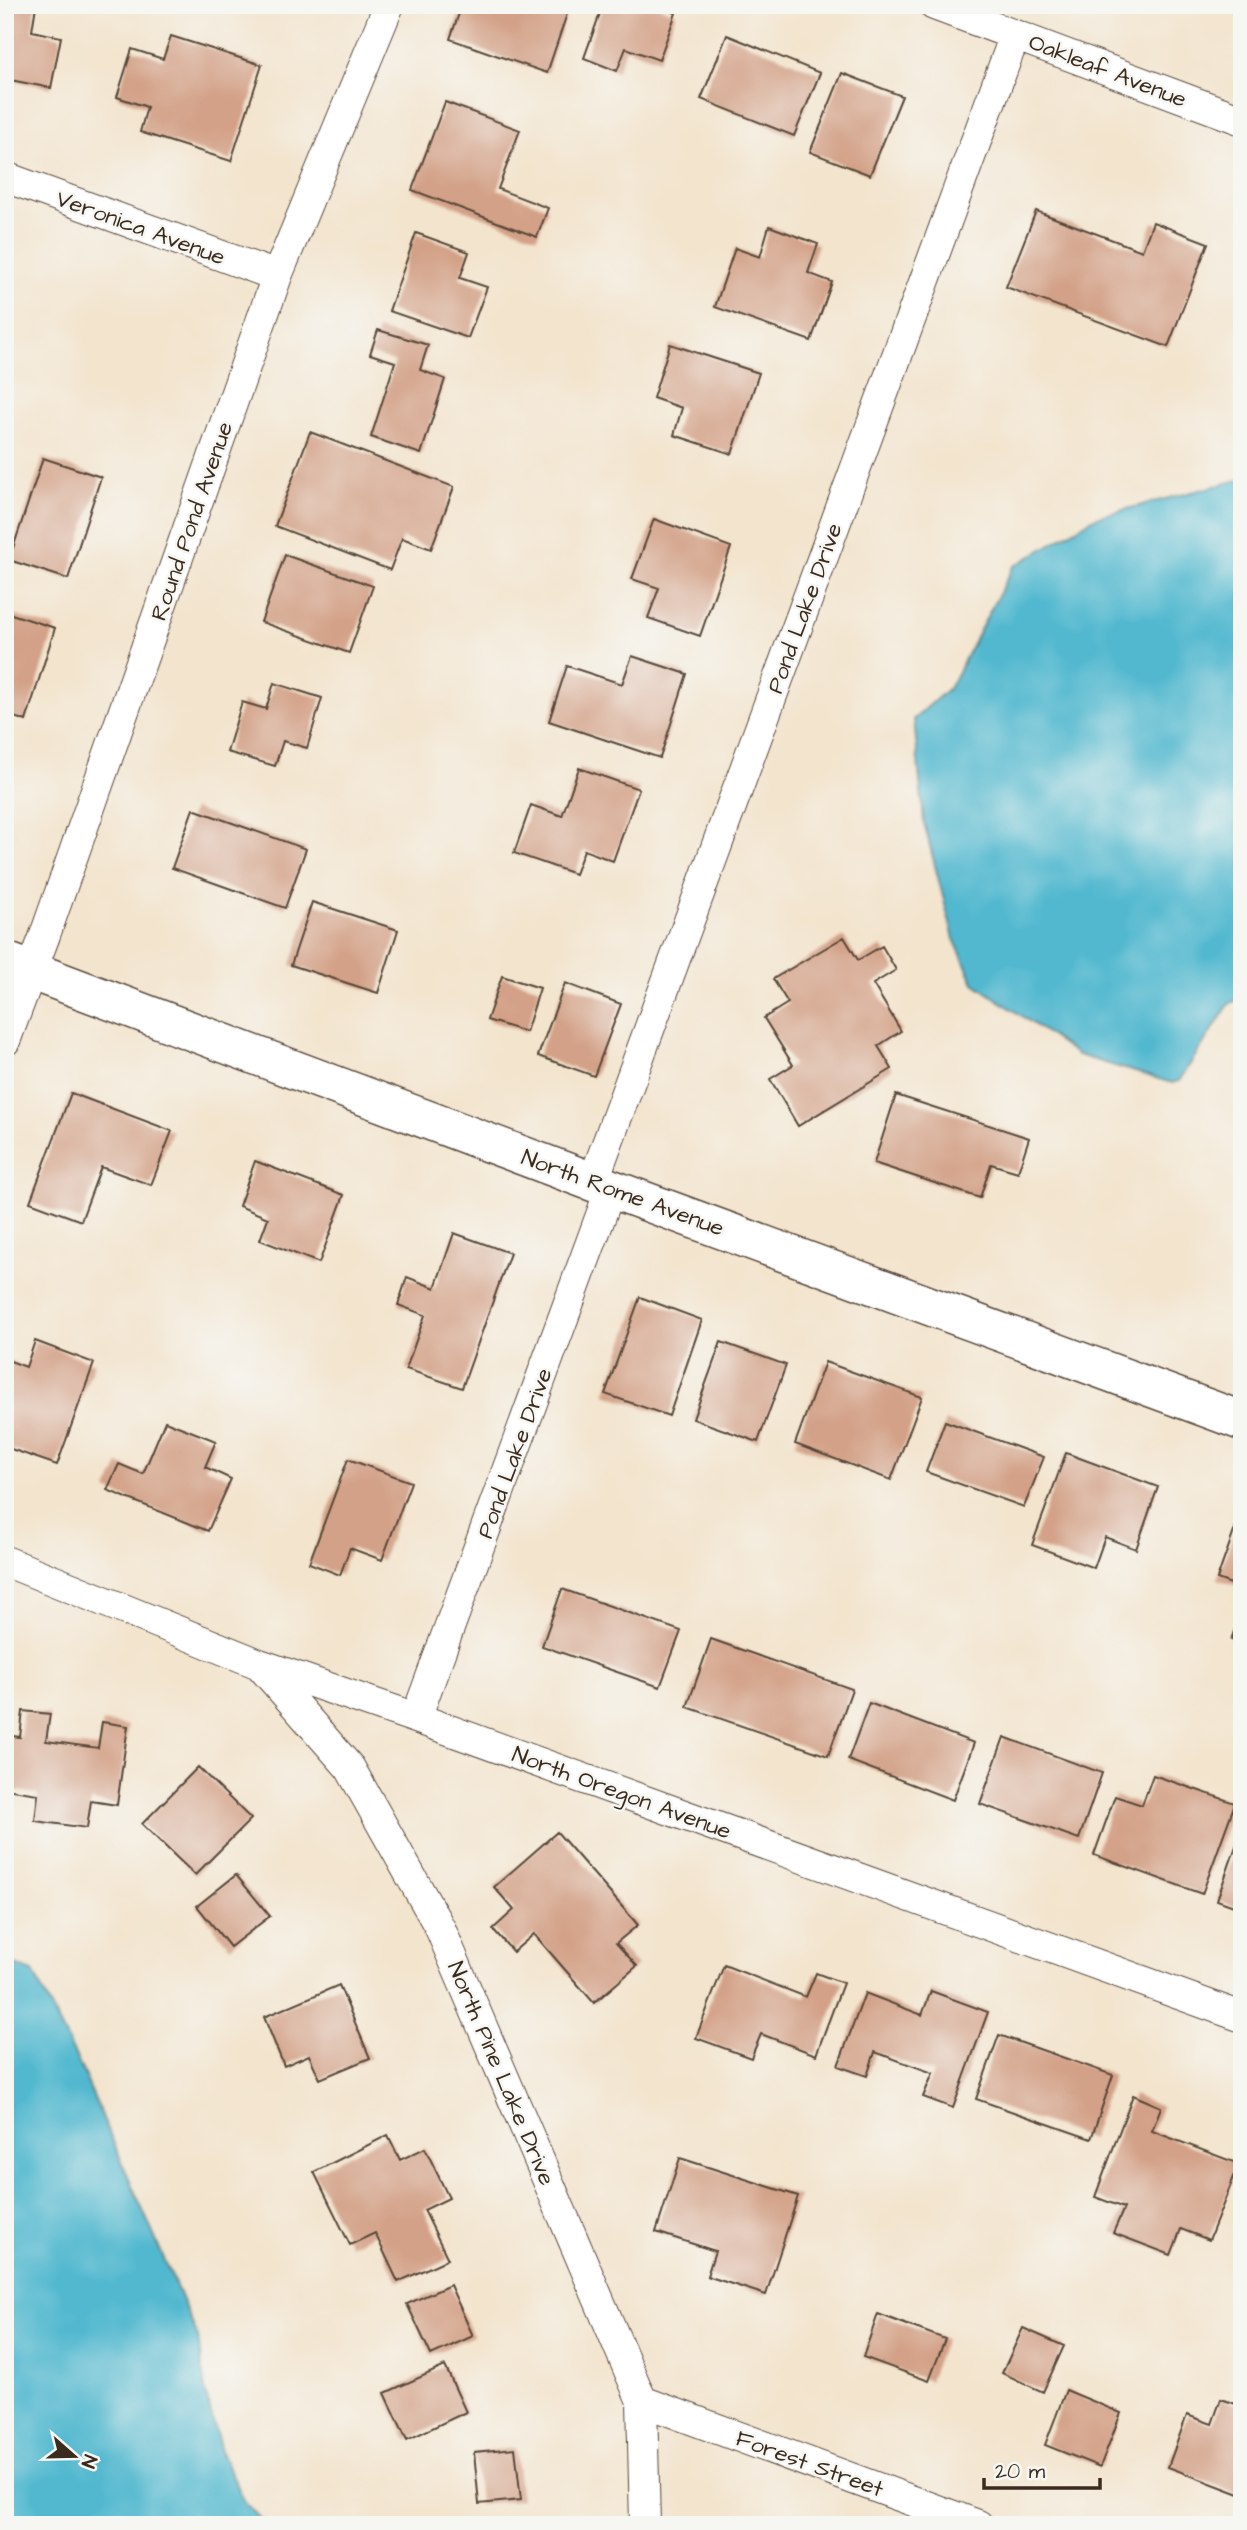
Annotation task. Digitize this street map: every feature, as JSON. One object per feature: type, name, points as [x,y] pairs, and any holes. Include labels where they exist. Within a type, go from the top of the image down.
[{"type":"street","name":"Round Pond Avenue","points":[[5,1041],[18,965],[277,276],[389,5]]},
{"type":"street","name":"Oakleaf Avenue","points":[[934,5],[1242,120]]},
{"type":"street","name":"Pond Lake Drive","points":[[416,1718],[602,1185],[1015,34]]},
{"type":"street","name":"Veronica Avenue","points":[[5,177],[277,276]]},
{"type":"street","name":"North Rome Avenue","points":[[18,965],[602,1185],[1242,1421]]},
{"type":"street","name":"North Oregon Avenue","points":[[5,1561],[259,1664],[416,1718],[1242,2017]]},
{"type":"street","name":"North Pine Lake Drive","points":[[259,1664],[350,1768],[440,1928],[642,2401],[645,2525]]},
{"type":"street","name":"Forest Street","points":[[642,2401],[978,2525]]},
{"type":"water","points":[[1242,479],[1242,998],[1230,1003],[1179,1081],[1172,1083],[1078,1055],[974,983],[954,939],[924,823],[914,719],[950,687],[1013,567],[1096,517]]},
{"type":"water","points":[[5,1961],[33,1972],[78,2061],[198,2337],[205,2391],[222,2455],[246,2504],[266,2525],[5,2525]]},
{"type":"building","points":[[5,5],[36,6],[32,31],[61,37],[51,88],[5,79]]},
{"type":"building","points":[[462,5],[570,5],[547,73],[450,39]]},
{"type":"building","points":[[603,5],[655,5],[676,13],[659,60],[626,48],[617,71],[584,58]]},
{"type":"building","points":[[727,35],[820,73],[794,136],[701,99]]},
{"type":"building","points":[[171,36],[262,65],[231,161],[140,132],[147,107],[117,97],[132,49],[163,59]]},
{"type":"building","points":[[842,73],[902,96],[870,175],[810,152]]},
{"type":"building","points":[[445,102],[520,130],[498,189],[548,208],[537,237],[412,190]]},
{"type":"building","points":[[1036,211],[1142,251],[1153,222],[1208,243],[1168,347],[1006,287]]},
{"type":"building","points":[[769,226],[818,244],[808,273],[832,282],[811,341],[715,307],[735,248],[760,257]]},
{"type":"building","points":[[416,233],[469,252],[460,278],[487,287],[468,338],[389,311]]},
{"type":"building","points":[[378,330],[428,345],[420,370],[445,379],[421,454],[371,437],[395,362],[370,354]]},
{"type":"building","points":[[670,344],[759,373],[732,454],[674,435],[682,408],[653,398]]},
{"type":"building","points":[[310,432],[454,487],[431,549],[402,538],[390,570],[275,526]]},
{"type":"building","points":[[43,458],[101,477],[68,579],[9,560]]},
{"type":"building","points":[[654,519],[731,547],[700,636],[648,618],[659,588],[632,579]]},
{"type":"building","points":[[285,555],[373,586],[349,653],[261,622]]},
{"type":"building","points":[[5,612],[55,628],[26,721],[5,714]]},
{"type":"building","points":[[632,656],[687,674],[660,758],[549,721],[567,666],[622,684]]},
{"type":"building","points":[[274,683],[322,698],[307,748],[283,741],[275,766],[227,752],[242,702],[266,709]]},
{"type":"building","points":[[579,768],[639,789],[613,861],[584,850],[575,874],[514,853],[531,805],[562,816]]},
{"type":"building","points":[[193,809],[306,849],[285,908],[172,868]]},
{"type":"building","points":[[312,902],[398,930],[378,993],[291,965]]},
{"type":"building","points":[[844,937],[858,960],[882,946],[896,970],[873,984],[901,1031],[878,1046],[892,1069],[798,1126],[770,1079],[793,1065],[764,1018],[788,1003],[773,979]]},
{"type":"building","points":[[502,976],[540,988],[526,1032],[487,1020]]},
{"type":"building","points":[[565,983],[621,1004],[594,1076],[538,1056]]},
{"type":"building","points":[[71,1093],[172,1131],[151,1185],[101,1167],[81,1221],[30,1202]]},
{"type":"building","points":[[896,1095],[1029,1138],[1018,1172],[991,1164],[980,1198],[874,1163]]},
{"type":"building","points":[[255,1161],[344,1195],[319,1263],[260,1240],[268,1218],[239,1206]]},
{"type":"building","points":[[454,1233],[510,1253],[462,1388],[406,1369],[425,1315],[398,1305],[407,1277],[435,1288]]},
{"type":"building","points":[[640,1297],[702,1320],[669,1416],[605,1394]]},
{"type":"building","points":[[35,1341],[94,1363],[57,1465],[5,1447],[5,1359],[26,1367]]},
{"type":"building","points":[[721,1342],[786,1365],[758,1442],[693,1419]]},
{"type":"building","points":[[825,1362],[922,1397],[891,1480],[795,1444]]},
{"type":"building","points":[[165,1421],[216,1441],[205,1467],[231,1479],[208,1531],[107,1490],[119,1464],[143,1474]]},
{"type":"building","points":[[945,1421],[1044,1457],[1024,1507],[926,1472]]},
{"type":"building","points":[[1066,1453],[1158,1487],[1136,1549],[1105,1537],[1094,1568],[1032,1545]]},
{"type":"building","points":[[348,1459],[411,1482],[382,1560],[350,1548],[340,1575],[309,1563]]},
{"type":"building","points":[[1236,1526],[1242,1528],[1242,1588],[1217,1579]]},
{"type":"building","points":[[562,1589],[681,1631],[660,1687],[542,1646]]},
{"type":"building","points":[[1242,1612],[1242,1644],[1231,1640]]},
{"type":"building","points":[[711,1639],[852,1689],[828,1756],[687,1707]]},
{"type":"building","points":[[869,1703],[974,1743],[953,1800],[848,1760]]},
{"type":"building","points":[[23,1711],[50,1714],[46,1741],[98,1748],[102,1722],[128,1726],[117,1805],[91,1801],[87,1828],[35,1821],[38,1794],[5,1789],[5,1735],[20,1737]]},
{"type":"building","points":[[1004,1737],[1102,1773],[1079,1839],[980,1804]]},
{"type":"building","points":[[198,1767],[251,1819],[195,1875],[142,1824]]},
{"type":"building","points":[[1153,1775],[1235,1803],[1202,1894],[1094,1855],[1115,1796],[1142,1805]]},
{"type":"building","points":[[557,1832],[638,1925],[616,1943],[637,1966],[594,2003],[534,1934],[513,1952],[493,1929],[514,1910],[494,1887]]},
{"type":"building","points":[[1242,1832],[1242,1909],[1217,1900]]},
{"type":"building","points":[[236,1875],[270,1916],[230,1947],[197,1906]]},
{"type":"building","points":[[724,1965],[806,1997],[816,1973],[843,1983],[816,2055],[761,2034],[751,2058],[696,2038]]},
{"type":"building","points":[[339,1985],[370,2058],[320,2079],[309,2055],[284,2066],[264,2017]]},
{"type":"building","points":[[931,1991],[988,2012],[953,2108],[923,2097],[933,2073],[875,2052],[867,2076],[838,2066],[865,1993],[922,2015]]},
{"type":"building","points":[[999,2035],[1113,2075],[1091,2139],[976,2099]]},
{"type":"building","points":[[1133,2095],[1161,2107],[1152,2131],[1239,2164],[1209,2240],[1181,2229],[1171,2255],[1113,2233],[1124,2208],[1095,2197]]},
{"type":"building","points":[[388,2135],[400,2160],[425,2148],[449,2198],[424,2210],[448,2259],[398,2282],[375,2233],[350,2245],[314,2172]]},
{"type":"building","points":[[680,2158],[798,2196],[766,2295],[707,2276],[715,2251],[656,2232]]},
{"type":"building","points":[[450,2285],[473,2336],[431,2355],[407,2304]]},
{"type":"building","points":[[878,2314],[945,2339],[929,2381],[863,2357]]},
{"type":"building","points":[[1023,2328],[1064,2346],[1043,2392],[1002,2373]]},
{"type":"building","points":[[445,2366],[466,2412],[407,2440],[385,2393]]},
{"type":"building","points":[[1066,2390],[1121,2413],[1100,2467],[1045,2445]]},
{"type":"building","points":[[1221,2399],[1242,2406],[1242,2495],[1168,2467],[1187,2415],[1212,2424]]},
{"type":"building","points":[[515,2448],[521,2500],[479,2504],[474,2452]]}]
